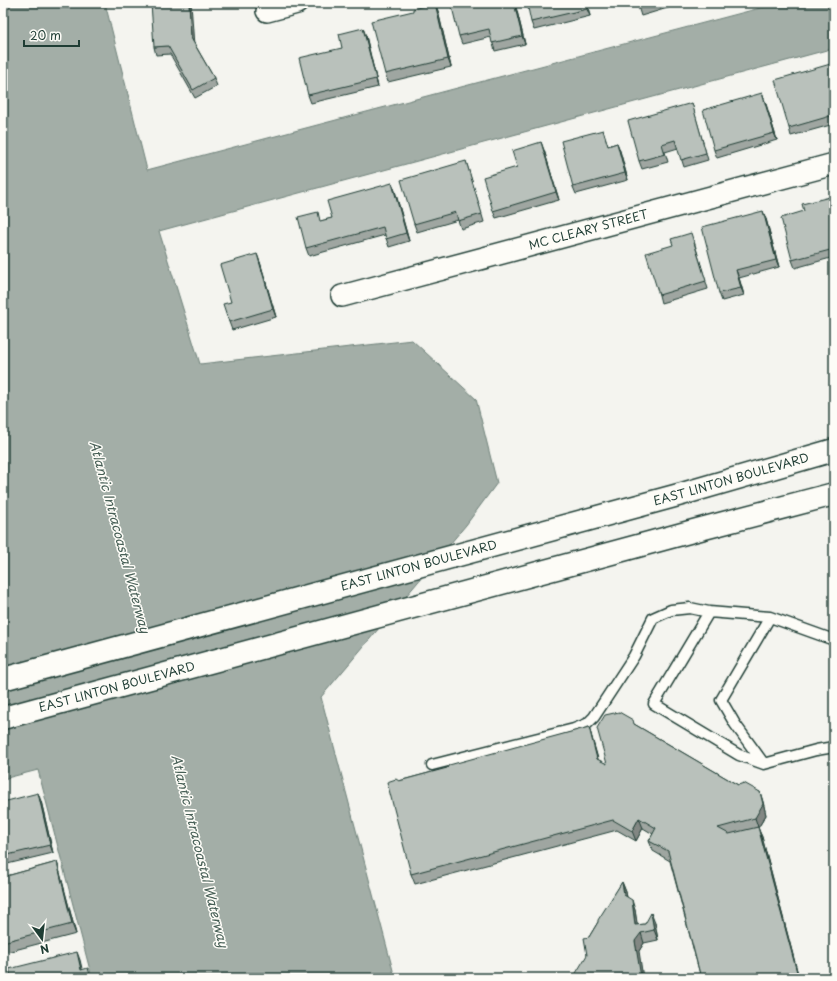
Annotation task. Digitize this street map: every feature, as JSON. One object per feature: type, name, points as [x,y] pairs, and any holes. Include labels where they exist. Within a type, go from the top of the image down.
[{"type":"main road","name":"EAST LINTON BOULEVARD","points":[[3,679],[682,494],[834,450]]},
{"type":"main road","name":"EAST LINTON BOULEVARD","points":[[3,718],[834,494]]},
{"type":"street","points":[[267,11],[297,3]]},
{"type":"street","name":"MC CLEARY STREET","points":[[342,296],[834,164]]},
{"type":"lane","points":[[432,765],[574,730],[587,724],[594,716],[634,656],[653,618],[671,610],[690,608],[709,612],[770,617],[834,640]]},
{"type":"lane","points":[[709,612],[654,704],[739,755],[764,764],[816,750],[834,747]]},
{"type":"lane","points":[[764,764],[735,724],[720,700],[770,617]]},
{"type":"water","name":"Atlantic Intracoastal Waterway","points":[[3,3],[105,3],[147,170],[779,3],[834,3],[834,48],[159,231],[200,364],[412,340],[476,399],[497,483],[466,525],[321,697],[395,978],[92,978],[38,770],[3,779]]},
{"type":"building","points":[[151,3],[189,3],[191,38],[214,78],[193,90],[168,46],[154,47]]},
{"type":"building","points":[[435,3],[448,59],[385,74],[371,21],[413,11],[413,9]]},
{"type":"building","points":[[451,3],[514,3],[522,36],[492,43],[489,29],[459,36]]},
{"type":"building","points":[[527,3],[586,3],[587,9],[531,22]]},
{"type":"building","points":[[637,3],[656,3],[638,8]]},
{"type":"building","points":[[363,28],[376,79],[308,95],[299,58],[342,48],[339,34]]},
{"type":"building","points":[[834,63],[834,115],[789,128],[775,80]]},
{"type":"building","points":[[762,93],[774,133],[714,150],[703,110]]},
{"type":"building","points":[[692,103],[706,153],[681,160],[675,140],[662,144],[665,154],[639,161],[628,121]]},
{"type":"building","points":[[603,130],[608,146],[617,143],[625,173],[573,187],[561,141]]},
{"type":"building","points":[[541,142],[556,192],[493,211],[483,177],[517,167],[512,151]]},
{"type":"building","points":[[466,161],[482,214],[458,221],[456,212],[414,224],[401,180]]},
{"type":"building","points":[[392,183],[406,233],[386,239],[383,227],[306,248],[298,217],[318,212],[320,221],[332,218],[327,201]]},
{"type":"building","points":[[834,196],[834,249],[792,260],[781,218],[804,211],[802,204]]},
{"type":"building","points":[[763,211],[776,260],[736,270],[741,288],[719,293],[702,227]]},
{"type":"building","points":[[691,233],[706,281],[659,295],[646,253],[673,245],[671,239]]},
{"type":"building","points":[[257,254],[273,309],[229,322],[223,304],[231,302],[220,265]]},
{"type":"building","points":[[619,712],[633,720],[634,724],[738,785],[744,783],[760,792],[763,804],[755,818],[718,828],[729,834],[758,827],[798,976],[792,978],[701,978],[668,851],[649,841],[656,828],[639,818],[632,831],[613,820],[411,874],[387,782],[396,779],[399,781],[447,768],[449,765],[589,727],[597,759],[607,764],[597,728],[605,715]]},
{"type":"building","points":[[38,793],[50,845],[3,856],[3,802]]},
{"type":"building","points":[[57,862],[72,924],[3,942],[3,877]]},
{"type":"building","points":[[622,882],[624,895],[632,900],[635,925],[645,924],[651,913],[654,930],[641,933],[635,941],[641,977],[573,978],[587,955],[584,938],[589,937]]},
{"type":"building","points":[[77,952],[81,970],[88,968],[91,978],[11,978],[9,969]]}]
